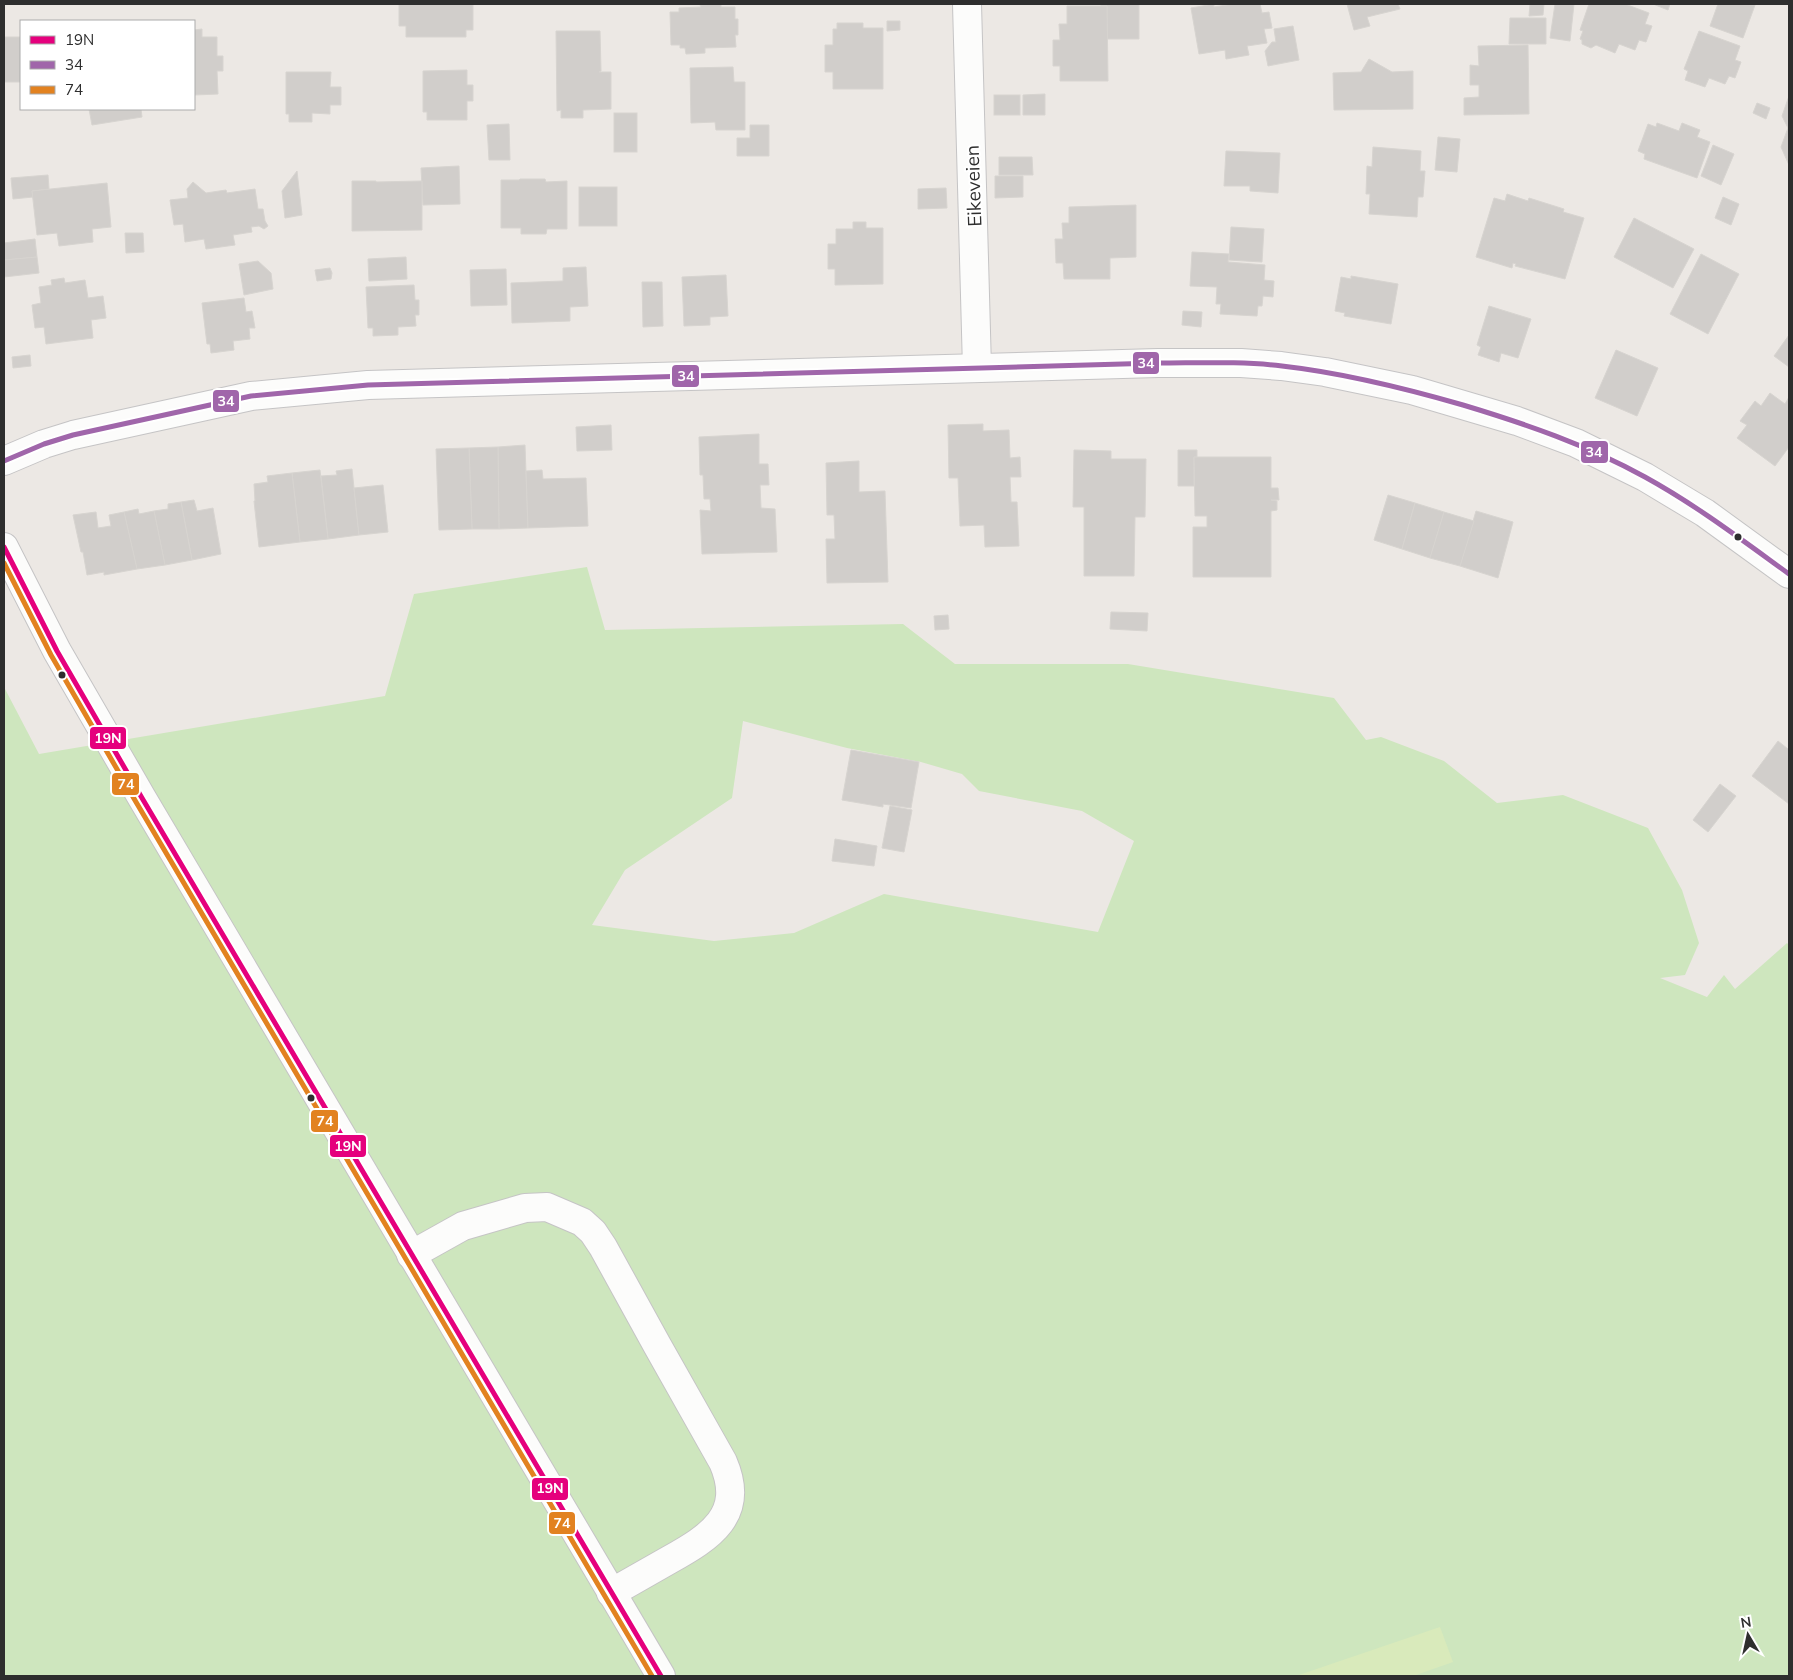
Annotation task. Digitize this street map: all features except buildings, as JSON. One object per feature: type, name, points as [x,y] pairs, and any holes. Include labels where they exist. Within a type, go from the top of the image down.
[{"type":"street","name":"Eikeveien","points":[[967,4],[977,368]]},
{"type":"street","points":[[4,461],[44,444],[108,427],[251,396],[368,385],[1158,363],[1281,366],[1371,380],[1412,390],[1517,420],[1576,443],[1645,477],[1705,513],[1789,574]]},
{"type":"street","points":[[4,547],[9,574],[86,701],[661,1676]]},
{"type":"street","points":[[411,1255],[463,1226],[525,1208],[546,1207],[582,1222],[594,1232],[603,1247],[724,1462],[730,1476],[731,1490],[728,1505],[722,1519],[710,1535],[611,1593]]},
{"type":"green space","points":[[587,567],[605,630],[903,624],[955,664],[1128,664],[1334,698],[1366,740],[1381,737],[1444,761],[1497,803],[1563,795],[1648,828],[1682,890],[1699,943],[1685,975],[1660,978],[1707,997],[1724,975],[1735,989],[1787,943],[1789,945],[1789,1676],[4,1676],[4,687],[39,754],[385,696],[414,594]],"holes":[[[743,721],[847,748],[921,762],[962,774],[979,791],[1082,811],[1134,841],[1098,932],[884,894],[794,933],[714,941],[592,925],[625,870],[732,798]]]},
{"type":"green space","points":[[1440,1627],[1453,1662],[1413,1676],[1296,1676]]},
{"type":"transit line","name":"34","points":[[4,461],[44,444],[73,435],[251,396],[368,385],[1158,363],[1251,363],[1328,373],[1396,387],[1463,405],[1579,445],[1623,465],[1682,499],[1789,574]]},
{"type":"transit line","name":"19N","points":[[4,547],[57,651],[142,798],[661,1676]]},
{"type":"transit line","name":"74","points":[[4,563],[51,655],[136,802],[652,1676]]}]
